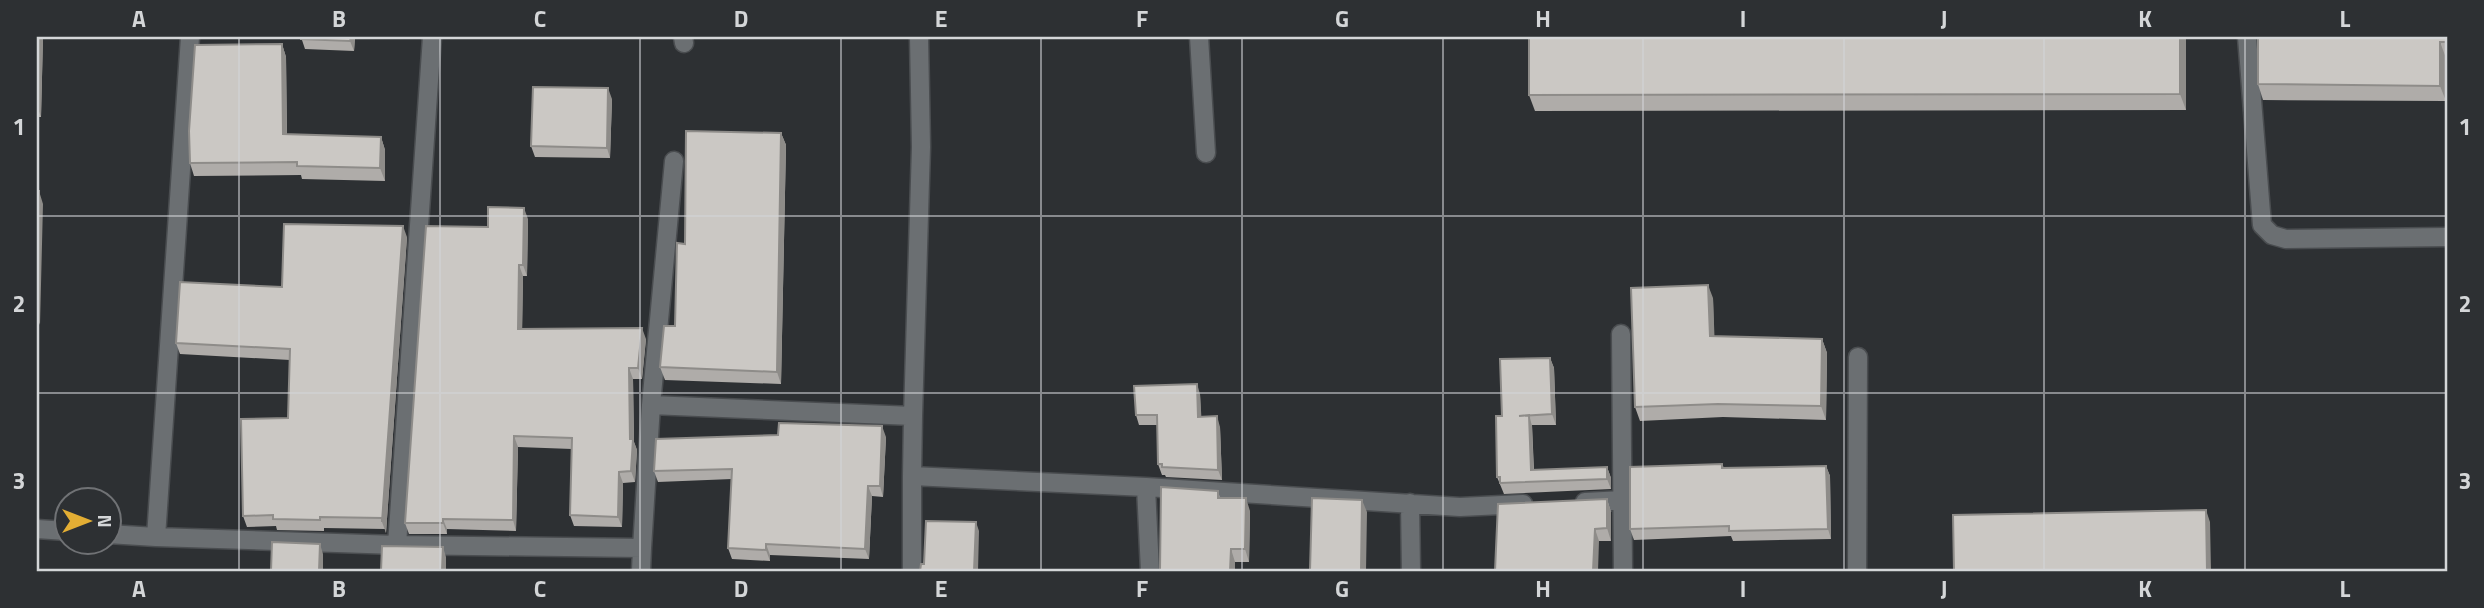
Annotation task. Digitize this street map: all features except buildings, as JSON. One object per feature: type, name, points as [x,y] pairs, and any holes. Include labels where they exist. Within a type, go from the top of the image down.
[{"type":"street","points":[[156,537],[190,37]]},
{"type":"street","points":[[397,545],[432,37]]},
{"type":"street","points":[[912,571],[912,416],[921,147],[919,37]]},
{"type":"street","points":[[1199,37],[1206,153]]},
{"type":"street","points":[[2247,37],[2262,225],[2272,234],[2286,239],[2447,237]]},
{"type":"street","points":[[641,571],[651,405],[674,161]]},
{"type":"street","points":[[1621,334],[1623,571]]},
{"type":"street","points":[[1857,571],[1858,357]]},
{"type":"street","points":[[651,405],[912,416]]},
{"type":"street","points":[[912,476],[1146,487],[1460,507],[1541,503]]},
{"type":"street","points":[[1146,487],[1150,571]]},
{"type":"street","points":[[1569,502],[1623,500]]},
{"type":"street","points":[[1410,503],[1411,571]]},
{"type":"street","points":[[122,535],[397,545],[642,548]]}]
